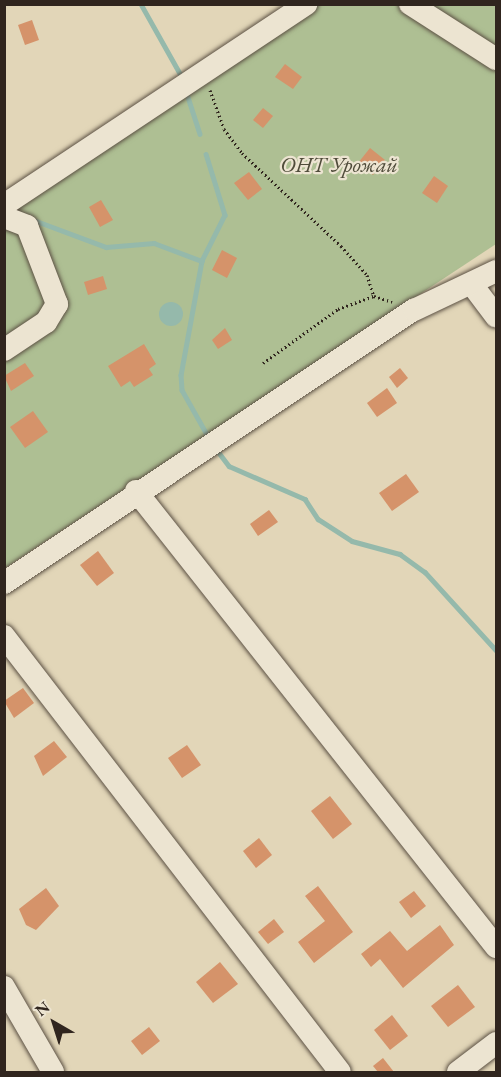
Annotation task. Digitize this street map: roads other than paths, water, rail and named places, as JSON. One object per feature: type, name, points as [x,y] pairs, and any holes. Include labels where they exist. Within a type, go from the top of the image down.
[{"type":"street","points":[[4,205],[306,4]]},
{"type":"street","points":[[410,4],[496,59]]},
{"type":"street","points":[[4,217],[27,225],[57,304],[46,322],[4,350]]},
{"type":"street","points":[[4,583],[135,491],[414,310],[473,286],[496,270]]},
{"type":"street","points":[[473,286],[496,316]]},
{"type":"street","points":[[135,491],[496,947]]},
{"type":"street","points":[[4,636],[340,1072]]},
{"type":"street","points":[[4,987],[52,1072]]},
{"type":"street","points":[[458,1072],[496,1043]]},
{"type":"waterway","points":[[141,4],[182,77]]},
{"type":"waterway","points":[[186,91],[200,134]]},
{"type":"waterway","points":[[206,154],[225,215],[202,261],[181,375],[182,390],[209,438]]},
{"type":"waterway","points":[[31,219],[106,247],[154,243],[202,261]]},
{"type":"waterway","points":[[217,450],[229,466],[305,499],[318,519],[352,541],[400,554],[425,572],[496,650]]},
{"type":"park label","name":"ОНТ Урожай","points":[[339,165]]}]
